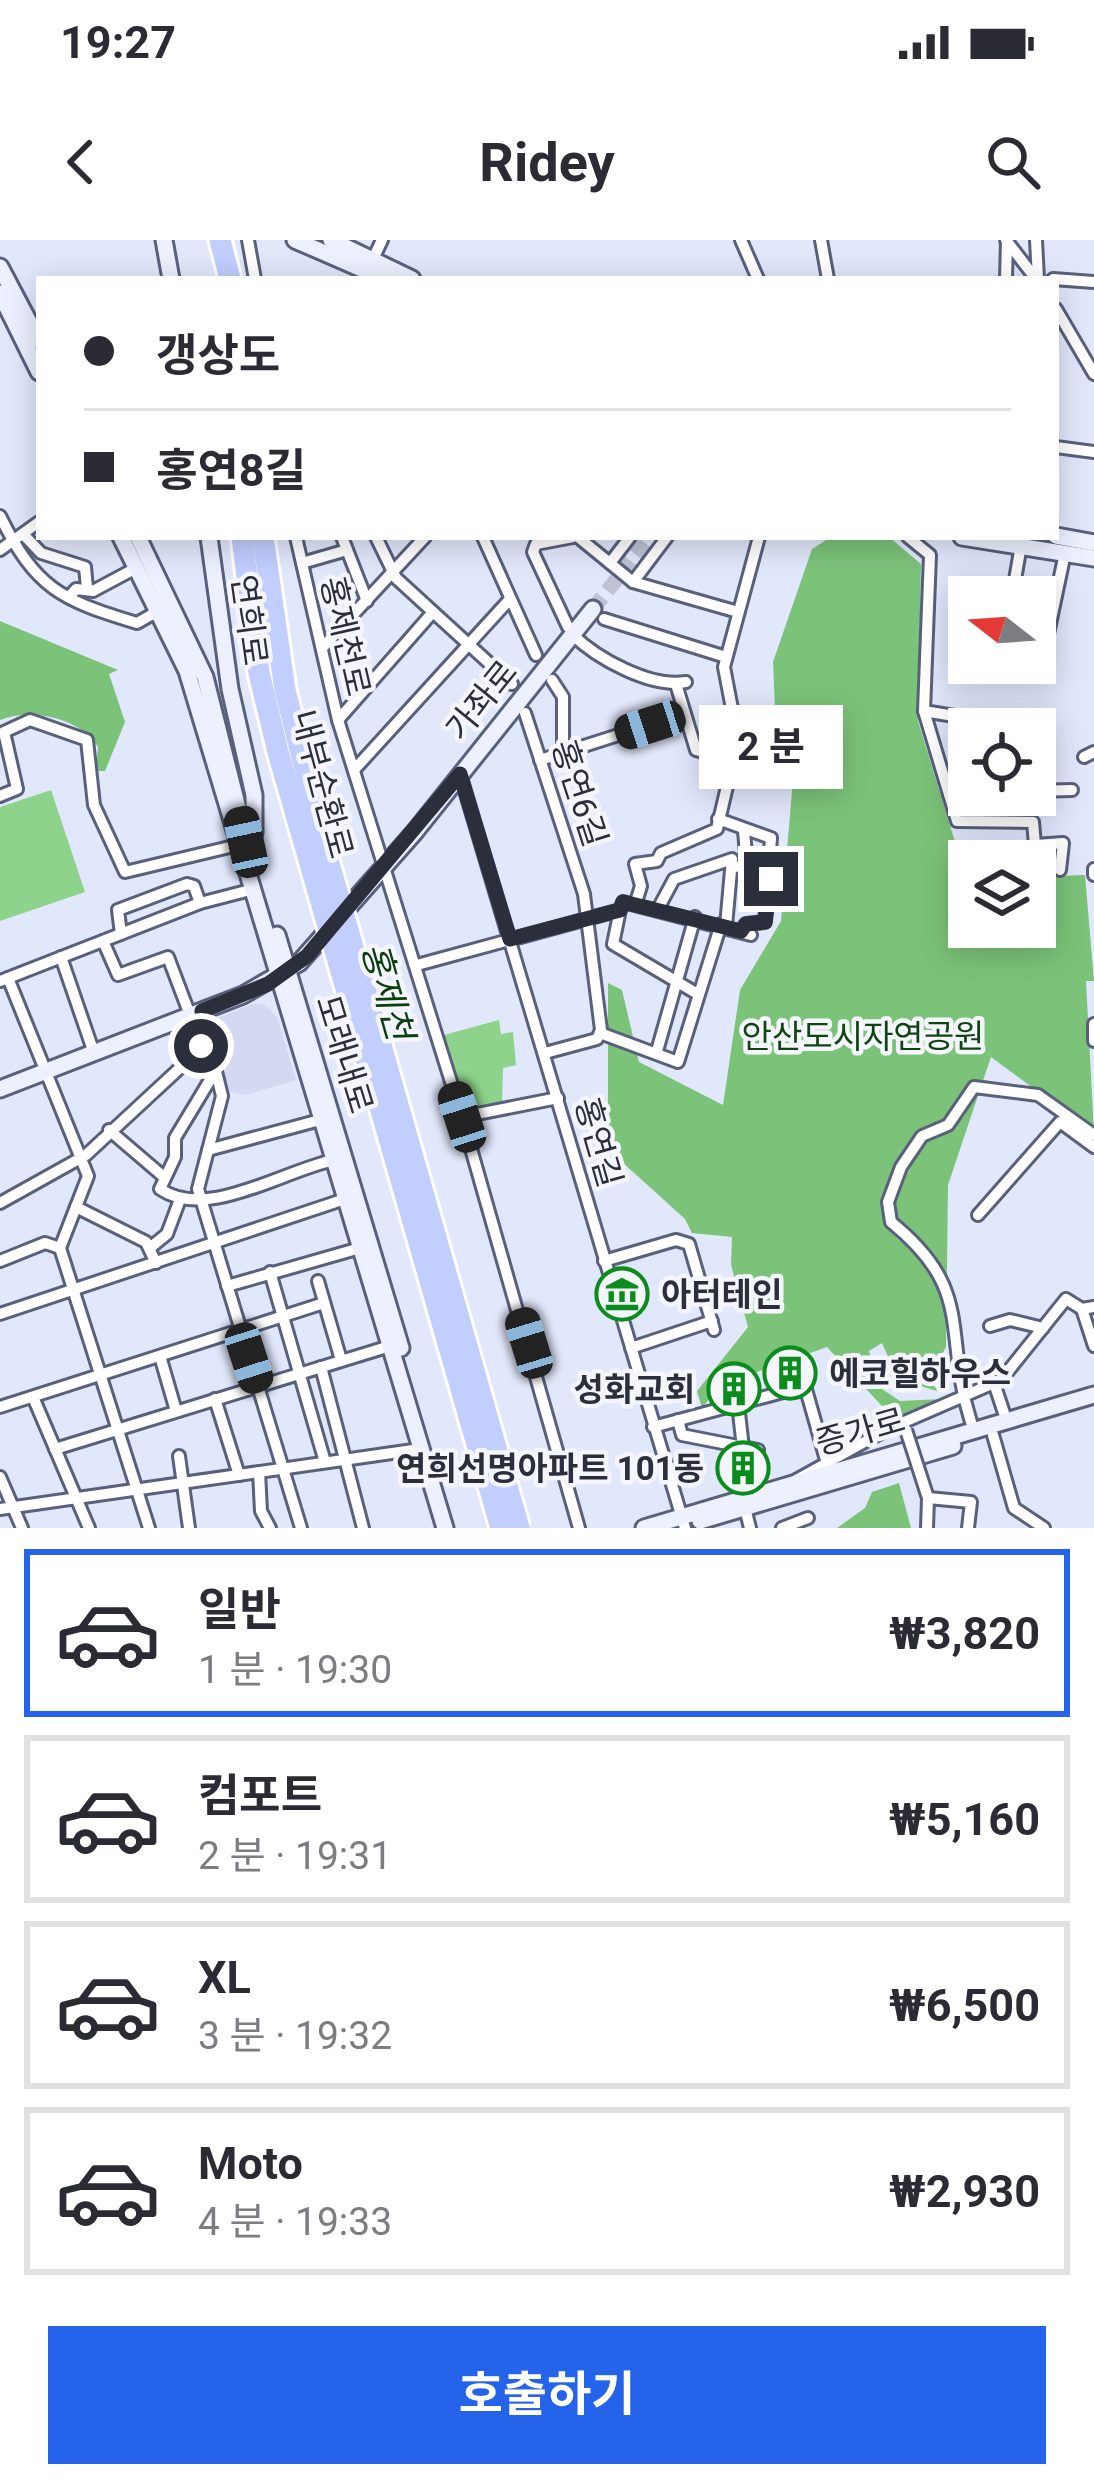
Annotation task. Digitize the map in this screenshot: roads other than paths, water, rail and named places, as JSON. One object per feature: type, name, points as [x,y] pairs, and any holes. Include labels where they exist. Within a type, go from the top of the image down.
[{"type":"highway","points":[[206,240],[213,276]]},
{"type":"highway","points":[[220,240],[229,276]]},
{"type":"highway","name":"내부순환로","points":[[242,540],[259,673],[278,752],[501,1528]]},
{"type":"highway","name":"내부순환로","points":[[262,540],[285,690],[326,853],[519,1528]]},
{"type":"main road","points":[[164,240],[170,276]]},
{"type":"main road","points":[[295,240],[378,276]]},
{"type":"main road","points":[[331,240],[406,276]]},
{"type":"main road","points":[[1,282],[36,336]]},
{"type":"main road","points":[[1,282],[36,365]]},
{"type":"main road","points":[[1059,537],[1094,543]]},
{"type":"main road","name":"모래내로","points":[[122,540],[187,670],[449,1528]]},
{"type":"main road","points":[[138,540],[205,677],[245,797]]},
{"type":"main road","name":"연희로","points":[[209,540],[245,797],[255,824],[242,843]]},
{"type":"main road","points":[[984,540],[1094,558]]},
{"type":"main road","name":"가좌로","points":[[283,975],[312,952],[371,884],[570,630],[594,610]]},
{"type":"main road","points":[[385,867],[392,848],[570,630]]},
{"type":"main road","name":"모래내로","points":[[242,843],[283,975],[320,1120],[420,1449],[449,1528]]},
{"type":"main road","points":[[0,1089],[283,975]]},
{"type":"main road","name":"증가로","points":[[682,1525],[794,1481],[1094,1395]]},
{"type":"main road","name":"증가로","points":[[644,1528],[682,1525],[745,1508],[1094,1405]]},
{"type":"street","points":[[248,240],[254,276]]},
{"type":"street","points":[[373,259],[382,240]]},
{"type":"street","points":[[741,240],[757,276]]},
{"type":"street","points":[[821,240],[827,276]]},
{"type":"street","points":[[1007,240],[1035,276]]},
{"type":"street","points":[[1006,276],[1007,240]]},
{"type":"street","points":[[1036,240],[1037,276]]},
{"type":"street","points":[[1059,279],[1094,282]]},
{"type":"street","points":[[1059,314],[1094,374]]},
{"type":"street","points":[[1059,447],[1094,452]]},
{"type":"street","points":[[0,516],[18,538],[35,578],[69,597],[137,623],[160,610]]},
{"type":"street","points":[[0,550],[36,524]]},
{"type":"street","points":[[18,538],[41,553],[85,567],[87,588]]},
{"type":"street","name":"홍제천로","points":[[297,540],[338,720],[417,965],[579,1528]]},
{"type":"street","points":[[378,540],[396,578],[512,684]]},
{"type":"street","points":[[322,648],[422,540]]},
{"type":"street","points":[[484,540],[536,655]]},
{"type":"street","points":[[559,540],[536,544],[533,552],[570,630],[586,647],[665,686],[681,683],[684,714],[696,750],[721,757],[737,750]]},
{"type":"street","points":[[580,540],[633,581],[738,612]]},
{"type":"street","points":[[618,568],[629,540]]},
{"type":"street","points":[[633,581],[665,540]]},
{"type":"street","points":[[636,902],[641,886],[634,864],[657,861],[662,853],[717,829],[737,750],[726,657],[758,540]]},
{"type":"street","points":[[912,540],[931,555],[924,711],[948,791]]},
{"type":"street","name":"홍제천로","points":[[302,563],[345,543],[368,601]]},
{"type":"street","points":[[1016,576],[1021,545]]},
{"type":"street","points":[[1056,596],[1065,553]]},
{"type":"street","points":[[87,588],[93,591],[136,568]]},
{"type":"street","points":[[69,597],[87,588]]},
{"type":"street","name":"홍제천로","points":[[354,770],[510,599]]},
{"type":"street","points":[[594,610],[726,657]]},
{"type":"street","name":"홍제천로","points":[[338,720],[433,612]]},
{"type":"street","name":"가좌로","points":[[552,680],[564,707],[562,753]]},
{"type":"street","points":[[924,711],[948,715]]},
{"type":"street","name":"홍연6길","points":[[526,712],[589,918],[600,1034]]},
{"type":"street","points":[[540,760],[684,714]]},
{"type":"street","points":[[0,796],[17,789],[4,731],[10,724],[30,720],[87,740],[94,805],[127,873],[242,843]]},
{"type":"street","name":"홍연길","points":[[460,774],[682,1525]]},
{"type":"street","points":[[1056,790],[1072,790]]},
{"type":"street","points":[[956,816],[957,821],[1033,822],[1035,845],[1063,843],[1060,871]]},
{"type":"street","points":[[696,993],[676,976],[613,944],[623,902],[659,907],[746,933],[746,924],[765,922],[771,838],[718,819]]},
{"type":"street","points":[[732,867],[748,866],[744,831]]},
{"type":"street","points":[[545,1053],[600,1034],[678,1062],[696,993],[723,925],[732,860],[709,863],[674,878],[659,907]]},
{"type":"street","points":[[122,934],[118,910],[187,884],[194,886],[200,903]]},
{"type":"street","points":[[149,1528],[60,1248],[88,1176],[4,980],[200,903],[254,890]]},
{"type":"street","points":[[417,965],[620,910]]},
{"type":"street","points":[[657,1051],[695,917]]},
{"type":"street","points":[[103,941],[118,975],[168,957],[209,1041],[222,1098],[198,1185],[200,1199],[301,1528]]},
{"type":"street","points":[[61,957],[94,1052]]},
{"type":"street","points":[[1093,1024],[1094,1041]]},
{"type":"street","points":[[1,1199],[77,1159],[135,1105],[152,1099],[175,1078],[172,1072],[209,1041]]},
{"type":"street","points":[[216,1070],[175,1138],[175,1156],[160,1189],[179,1202],[200,1199],[334,1160]]},
{"type":"street","points":[[971,1422],[962,1395],[950,1291],[925,1249],[891,1222],[889,1202],[901,1167],[922,1136],[948,1125],[974,1087],[1038,1095],[1094,1142]]},
{"type":"street","points":[[462,1117],[558,1098]]},
{"type":"street","points":[[208,1150],[320,1120]]},
{"type":"street","points":[[978,1216],[1060,1122],[1094,1142]]},
{"type":"street","points":[[109,1130],[164,1177]]},
{"type":"street","points":[[0,1314],[345,1199]]},
{"type":"street","points":[[151,1247],[167,1234],[179,1202]]},
{"type":"street","points":[[76,1208],[88,1209],[151,1247],[157,1263]]},
{"type":"street","points":[[604,1261],[676,1240],[689,1244],[713,1325],[631,1348]]},
{"type":"street","points":[[0,1261],[46,1243],[60,1248]]},
{"type":"street","points":[[226,1286],[360,1248]]},
{"type":"street","points":[[269,1272],[326,1462]]},
{"type":"street","points":[[318,1281],[341,1360]]},
{"type":"street","points":[[794,1481],[826,1460],[994,1383],[1066,1299],[1088,1308],[1094,1346]]},
{"type":"street","points":[[0,1407],[324,1303]]},
{"type":"street","points":[[990,1326],[1010,1320],[1043,1328]]},
{"type":"street","points":[[55,1449],[389,1346]]},
{"type":"street","points":[[160,1356],[176,1411]]},
{"type":"street","points":[[321,1367],[363,1528]]},
{"type":"street","points":[[994,1383],[1004,1413]]},
{"type":"street","points":[[653,1427],[805,1386],[826,1460]]},
{"type":"street","points":[[33,1397],[89,1528]]},
{"type":"street","points":[[215,1399],[239,1475]]},
{"type":"street","points":[[738,1404],[743,1448]]},
{"type":"street","points":[[699,1415],[706,1442]]},
{"type":"street","points":[[678,1420],[682,1435],[758,1450]]},
{"type":"street","points":[[905,1426],[928,1498],[927,1528]]},
{"type":"street","points":[[993,1435],[1014,1508],[1044,1528]]},
{"type":"street","points":[[6,1508],[420,1449]]},
{"type":"street","points":[[179,1456],[188,1528]]},
{"type":"street","points":[[259,1472],[261,1511],[270,1528]]},
{"type":"street","points":[[0,1477],[6,1508],[22,1528]]},
{"type":"street","points":[[928,1498],[971,1502],[968,1528]]},
{"type":"street","points":[[745,1508],[750,1528]]},
{"type":"street","points":[[782,1528],[808,1518]]},
{"type":"tunnel","points":[[593,609],[648,540]]},
{"type":"place","name":"아터테인","points":[[622,1294]]},
{"type":"place","name":"에코힐하우스","points":[[790,1373]]},
{"type":"place","name":"성화교회","points":[[734,1389]]},
{"type":"place","name":"연희선명아파트 101동","points":[[743,1468]]},
{"type":"water label","name":"홍제천","points":[[388,991]]},
{"type":"park label","name":"안산도시자연공원","points":[[863,1036]]}]
